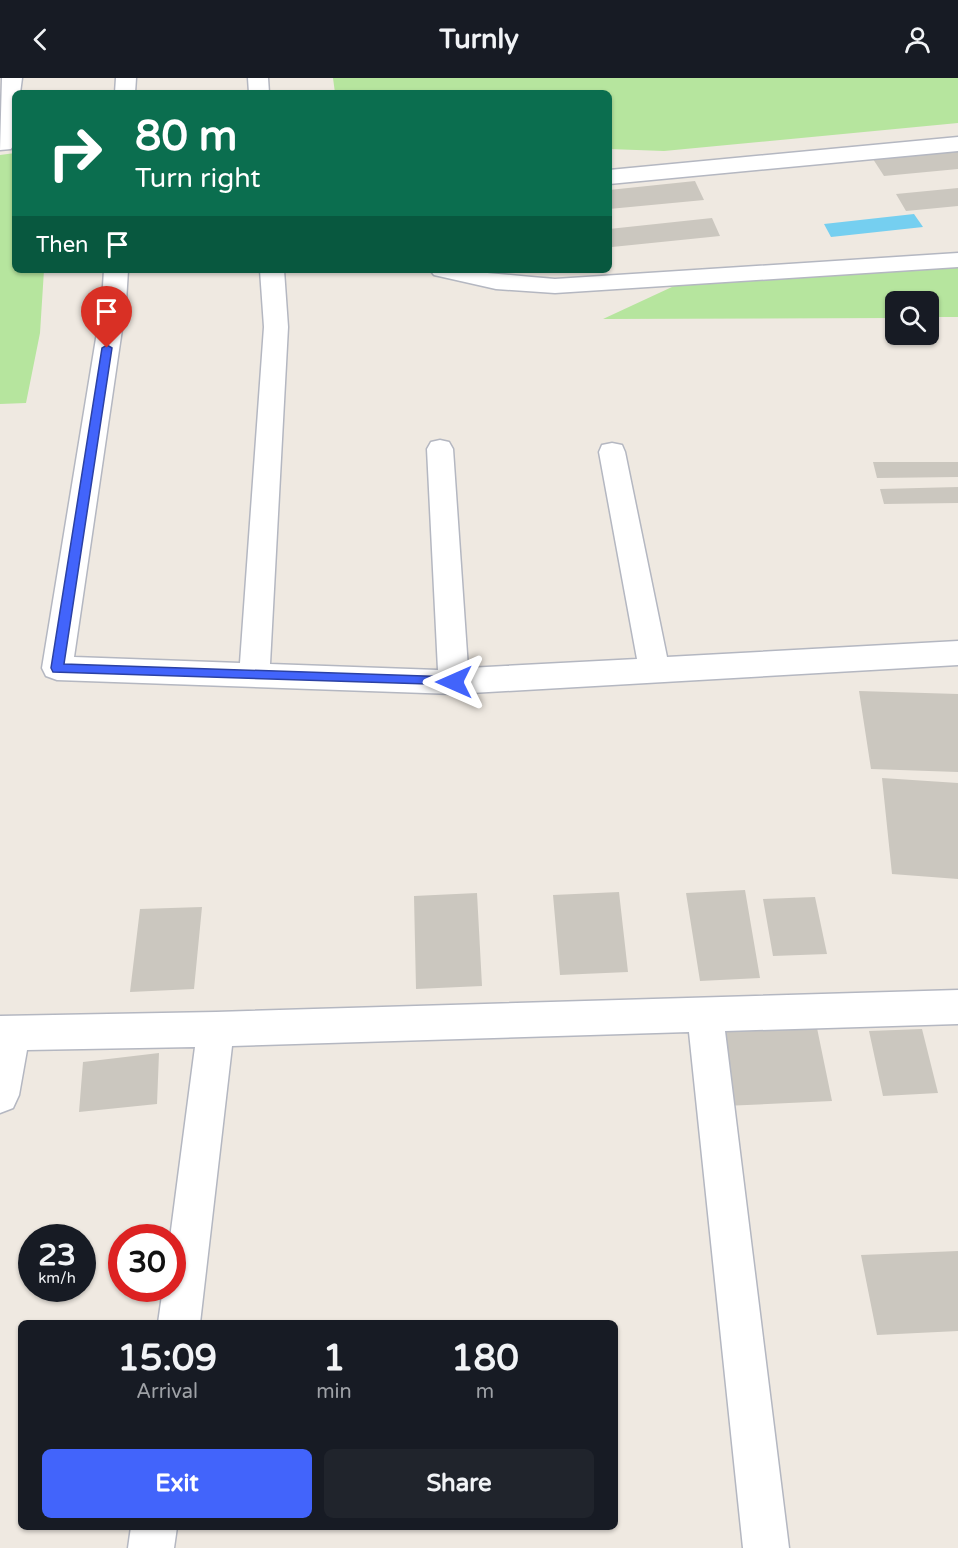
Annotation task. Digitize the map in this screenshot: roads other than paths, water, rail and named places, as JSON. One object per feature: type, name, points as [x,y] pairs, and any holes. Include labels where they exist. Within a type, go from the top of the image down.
[{"type":"street","points":[[6,143],[12,78]]},
{"type":"street","points":[[612,177],[958,144]]},
{"type":"street","points":[[456,273],[496,282],[555,286],[958,260]]},
{"type":"street","points":[[116,273],[114,302],[57,668],[454,682],[958,653]]},
{"type":"street","points":[[254,675],[276,327],[272,273]]},
{"type":"street","points":[[440,449],[454,682]]},
{"type":"street","points":[[612,452],[654,670]]},
{"type":"street","points":[[0,1095],[5,1033],[958,1007]]},
{"type":"street","points":[[705,1015],[766,1548]]},
{"type":"street","points":[[179,1320],[216,1029]]},
{"type":"street","points":[[151,1548],[154,1530]]},
{"type":"water","points":[[914,214],[923,227],[831,237],[824,224]]}]
